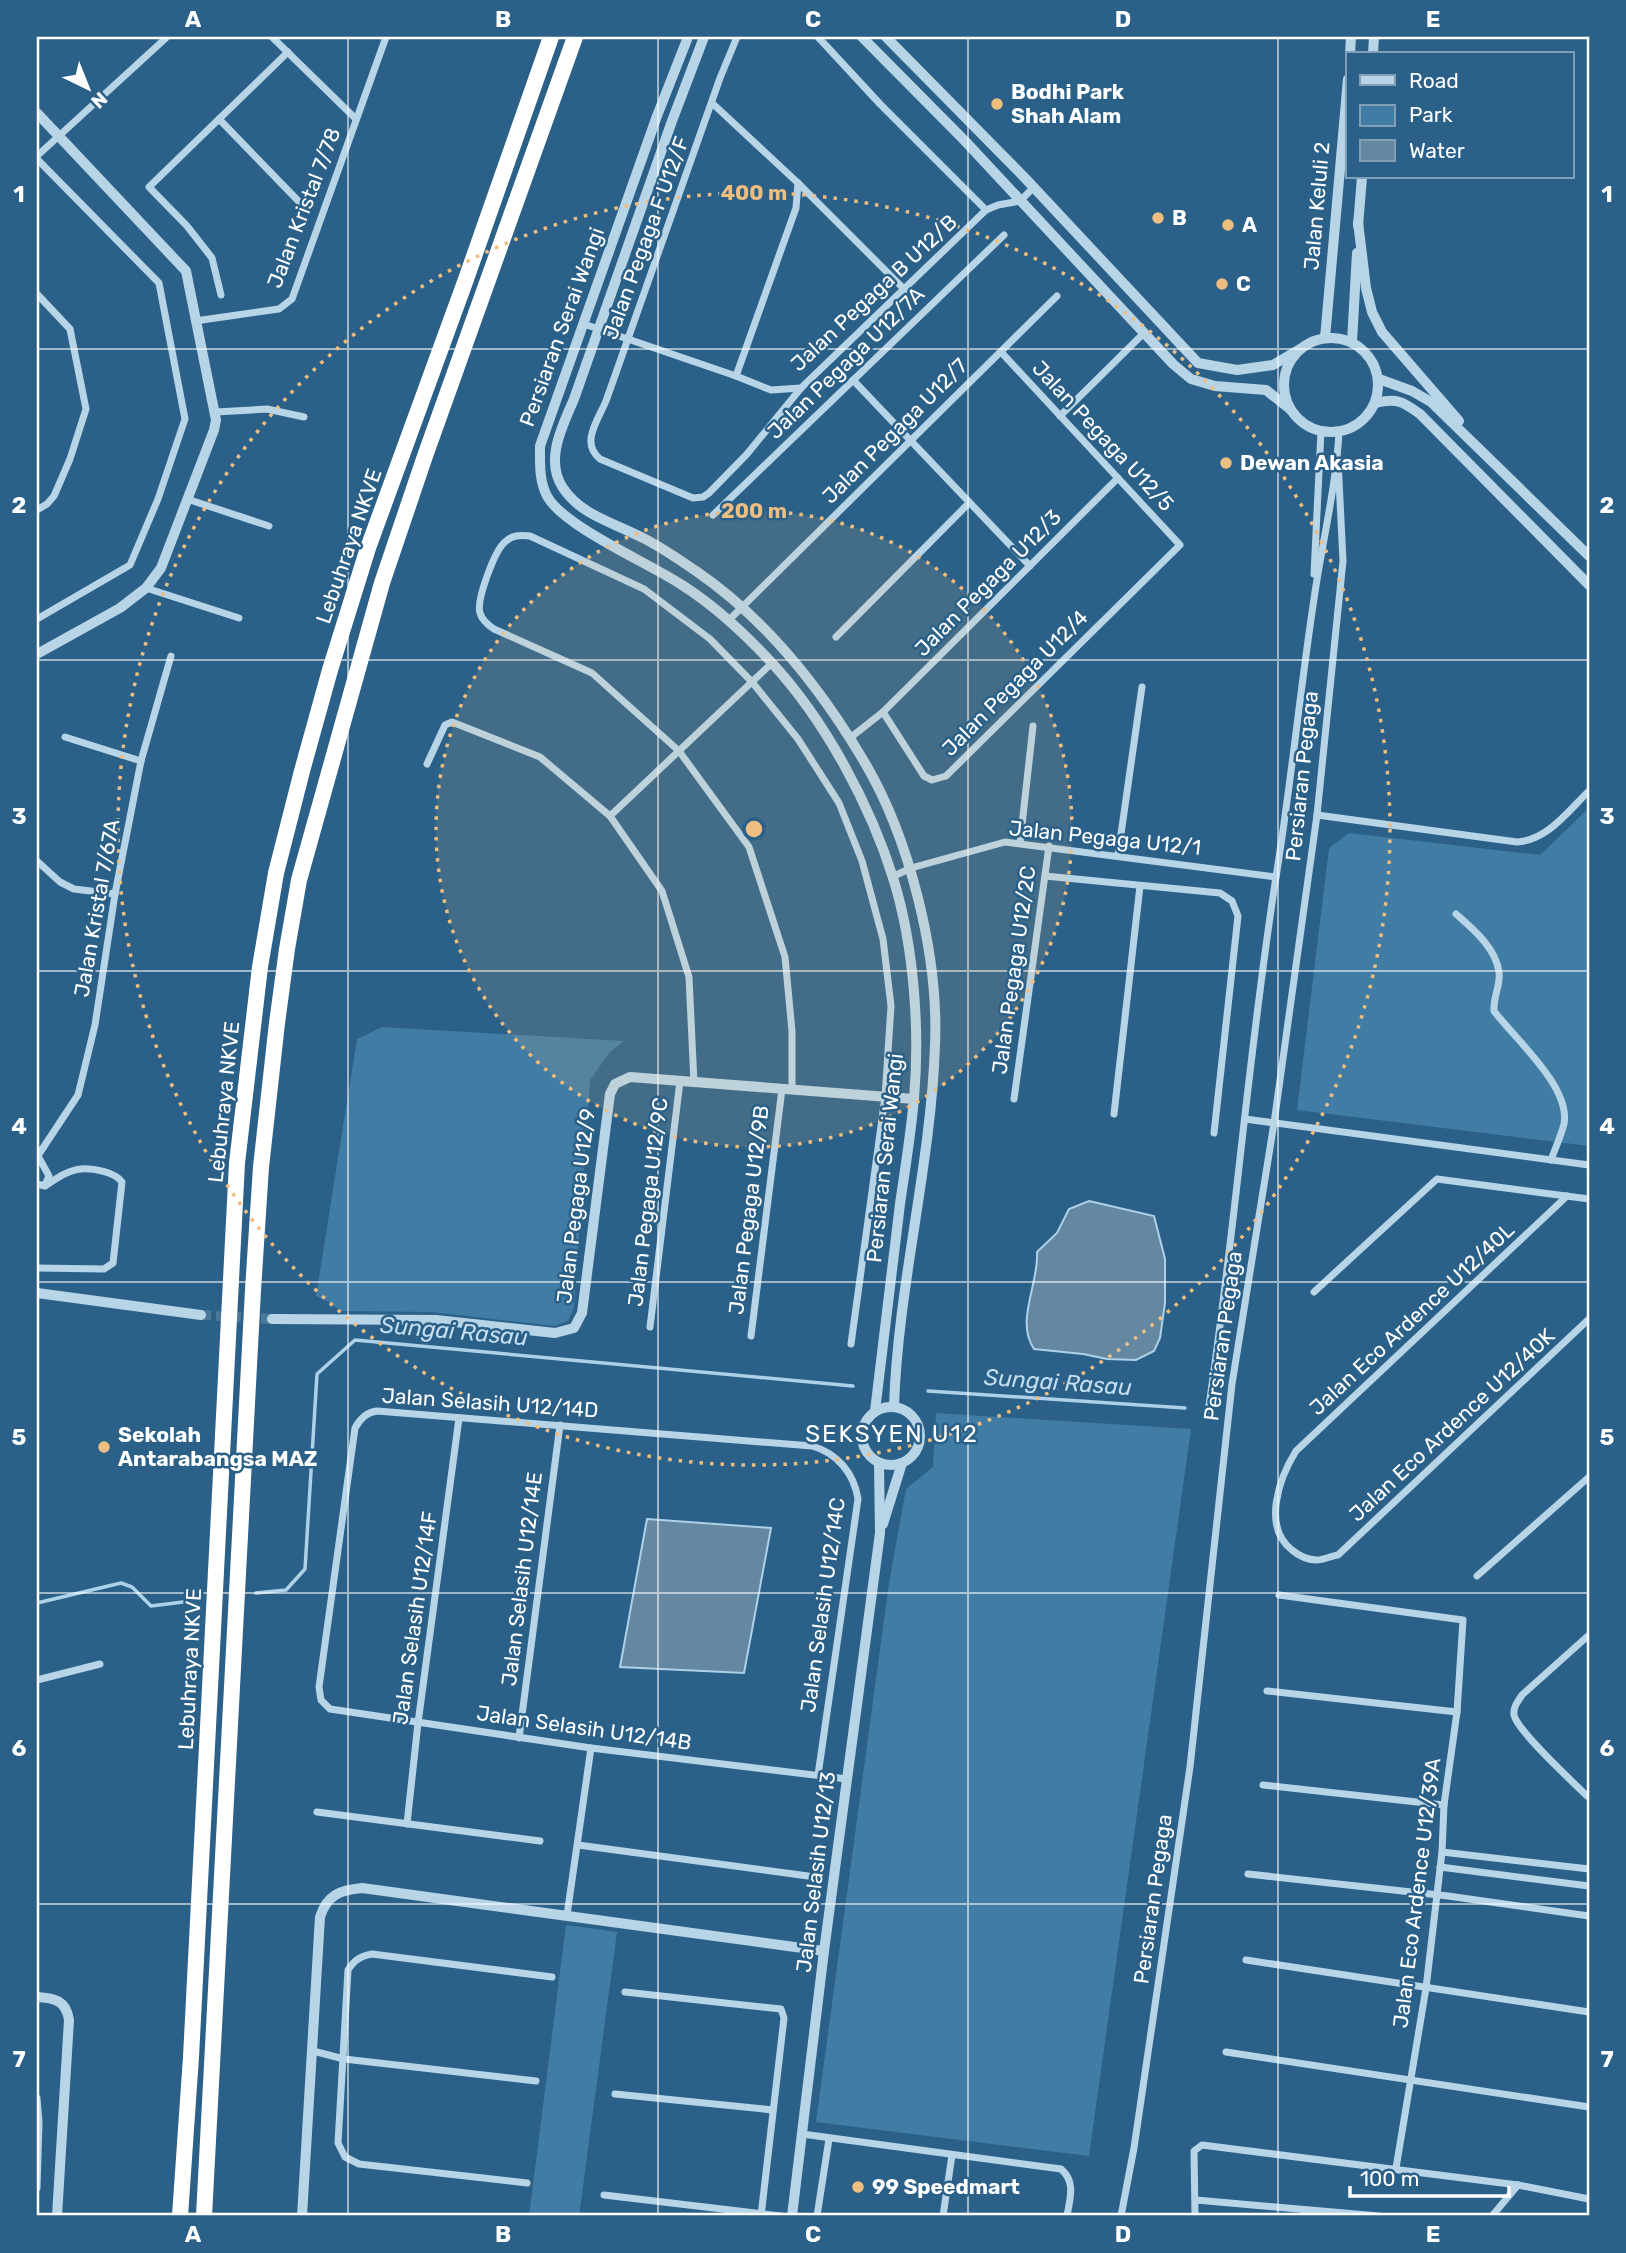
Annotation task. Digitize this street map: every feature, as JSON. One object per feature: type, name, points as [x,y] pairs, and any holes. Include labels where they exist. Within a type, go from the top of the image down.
[{"type":"highway","name":"Lebuhraya NKVE","points":[[180,2216],[191,2057],[237,1163],[260,967],[276,873],[330,670],[356,584],[551,37]]},
{"type":"highway","name":"Lebuhraya NKVE","points":[[204,2216],[261,1167],[287,949],[299,880],[382,583],[575,37]]},
{"type":"street","points":[[37,618],[130,565],[158,499],[185,419],[159,283],[37,158],[167,37]]},
{"type":"street","points":[[272,37],[356,119]]},
{"type":"street","name":"Jalan Kristal 7/78","points":[[195,321],[279,309],[292,299],[386,37]]},
{"type":"street","name":"Persiaran Serai Wangi","points":[[688,37],[657,116],[540,446],[540,473],[547,496],[565,516],[683,585],[728,621],[772,663],[801,700],[848,771],[870,816],[892,877],[907,941],[914,994],[916,1044],[914,1099],[875,1411]]},
{"type":"street","name":"Persiaran Serai Wangi","points":[[704,37],[555,450],[555,467],[561,485],[576,504],[589,514],[642,537],[694,569],[742,607],[787,652],[809,679],[865,761],[911,868],[933,992],[936,1044],[921,1188],[896,1362],[894,1406]]},
{"type":"street","name":"Jalan Pegaga F U12/F","points":[[737,37],[590,439],[591,451],[600,459],[693,498],[703,497],[747,454],[801,388]]},
{"type":"street","points":[[818,37],[986,211]]},
{"type":"street","points":[[862,37],[965,141],[1173,364],[1191,379],[1215,386],[1266,390],[1298,419],[1321,431],[1339,432],[1360,421],[1375,403],[1379,379],[1370,357],[1352,342],[1339,338],[1312,342],[1273,365],[1237,370],[1198,363],[1034,187],[886,37]]},
{"type":"street","points":[[221,295],[212,258],[187,226],[149,187],[288,52]]},
{"type":"street","name":"Jalan Keluli 2","points":[[1325,338],[1346,102]]},
{"type":"street","points":[[712,103],[905,290]]},
{"type":"street","points":[[37,113],[182,264],[186,271],[216,412],[214,430],[161,568],[146,588],[120,608],[37,654]]},
{"type":"street","points":[[219,119],[308,211]]},
{"type":"street","name":"Jalan Keluli 2","points":[[1352,342],[1362,178]]},
{"type":"street","points":[[737,376],[796,208],[797,183]]},
{"type":"street","points":[[1020,201],[1034,187]]},
{"type":"street","name":"Jalan Pegaga B U12/B","points":[[584,324],[771,390],[801,388],[986,211],[998,205],[1020,201]]},
{"type":"street","points":[[1358,222],[1366,288],[1372,312],[1382,332],[1450,408],[1480,448]]},
{"type":"street","name":"Jalan Pegaga U12/7A","points":[[713,515],[1004,235]]},
{"type":"street","points":[[37,294],[69,329],[86,409],[70,459],[54,496],[37,510]]},
{"type":"street","name":"Jalan Pegaga U12/7","points":[[728,621],[1057,296]]},
{"type":"street","points":[[1060,416],[1144,332]]},
{"type":"street","points":[[1290,409],[1284,384],[1291,359],[1300,349]]},
{"type":"street","name":"Jalan Pegaga U12/5","points":[[1001,352],[1180,545]]},
{"type":"street","points":[[1379,379],[1431,401],[1589,556]]},
{"type":"street","points":[[853,380],[1030,566]]},
{"type":"street","points":[[1375,403],[1393,399],[1407,404],[1420,414],[1589,585]]},
{"type":"street","points":[[216,412],[267,409],[304,417]]},
{"type":"street","name":"Persiaran Pegaga","points":[[1314,599],[1321,431]]},
{"type":"street","name":"Persiaran Pegaga","points":[[1121,2216],[1134,2148],[1190,1767],[1233,1384],[1317,815],[1343,561],[1339,432]]},
{"type":"street","name":"Persiaran Pegaga","points":[[1208,1412],[1224,1303],[1276,877],[1314,599],[1338,460]]},
{"type":"street","name":"Jalan Pegaga U12/3","points":[[850,738],[883,712],[1118,478]]},
{"type":"street","points":[[187,499],[269,526]]},
{"type":"street","points":[[836,637],[969,502]]},
{"type":"street","name":"Jalan Pegaga U12/9B","points":[[751,1336],[787,1089],[792,1031],[785,957],[749,847],[679,751],[592,673],[489,625],[480,614],[479,606],[488,573],[500,546],[513,536],[530,536],[644,589],[710,639],[752,682]]},
{"type":"street","name":"Jalan Pegaga U12/4","points":[[883,712],[924,776],[932,780],[946,776],[1180,545]]},
{"type":"street","points":[[146,588],[239,618]]},
{"type":"street","name":"Jalan Kristal 7/67A","points":[[37,1157],[78,1095],[95,1025],[115,894],[141,761],[171,656]]},
{"type":"street","points":[[610,816],[772,663]]},
{"type":"street","points":[[752,682],[798,739],[839,803],[862,861],[883,939],[891,1006],[886,1097],[851,1344]]},
{"type":"street","points":[[1118,855],[1142,687]]},
{"type":"street","points":[[427,764],[445,725],[452,722],[540,757],[610,816],[662,891],[675,928],[689,976],[694,1083]]},
{"type":"street","points":[[1020,843],[1033,726]]},
{"type":"street","points":[[65,737],[141,761]]},
{"type":"street","points":[[1317,815],[1517,842],[1531,841],[1548,831],[1589,791]]},
{"type":"street","name":"Jalan Pegaga U12/1","points":[[892,877],[911,868],[1005,842],[1276,877]]},
{"type":"street","name":"Jalan Pegaga U12/2C","points":[[1014,1099],[1049,846]]},
{"type":"street","points":[[37,861],[74,889],[115,894]]},
{"type":"street","points":[[1045,876],[1220,893],[1232,901],[1238,916],[1214,1133]]},
{"type":"street","points":[[1114,1114],[1140,886]]},
{"type":"street","points":[[1456,914],[1480,935],[1492,954],[1499,972],[1493,998],[1494,1011],[1552,1081],[1560,1098],[1564,1122],[1551,1160]]},
{"type":"street","name":"Jalan Pegaga U12/9","points":[[272,1319],[436,1320],[555,1333],[574,1328],[582,1313],[611,1094],[615,1084],[630,1077],[914,1099]]},
{"type":"street","name":"Jalan Pegaga U12/9C","points":[[650,1327],[680,1081]]},
{"type":"street","points":[[1245,1119],[1589,1166]]},
{"type":"street","points":[[37,1157],[49,1176],[41,1185]]},
{"type":"street","points":[[37,1268],[104,1269],[113,1263],[122,1182],[111,1174],[81,1169],[41,1185]]},
{"type":"street","points":[[1314,1292],[1437,1179],[1589,1199]]},
{"type":"street","name":"Jalan Eco Ardence U12/40L","points":[[1338,1555],[1316,1560],[1300,1556],[1288,1548],[1279,1536],[1275,1523],[1279,1486],[1284,1470],[1296,1451],[1567,1196]]},
{"type":"street","points":[[37,1293],[201,1315]]},
{"type":"street","name":"Jalan Eco Ardence U12/40K","points":[[1338,1555],[1589,1319]]},
{"type":"street","points":[[894,1406],[911,1414],[920,1431],[916,1450],[902,1463],[894,1465],[878,1462],[865,1451],[861,1433],[868,1417],[875,1411],[894,1406]]},
{"type":"street","name":"Jalan Selasih U12/14D","points":[[321,1700],[319,1687],[355,1428],[362,1419],[377,1411],[618,1429]]},
{"type":"street","name":"Jalan Selasih U12/14F","points":[[407,1824],[418,1723],[460,1418]]},
{"type":"street","name":"Jalan Selasih U12/14E","points":[[519,1738],[560,1425]]},
{"type":"street","name":"Jalan Selasih U12/14C","points":[[618,1429],[825,1449],[836,1457],[856,1486],[858,1499],[818,1775]]},
{"type":"street","name":"Jalan Selasih U12/13","points":[[792,2216],[824,1951],[880,1533],[878,1462]]},
{"type":"street","name":"Jalan Selasih U12/13","points":[[880,1533],[902,1463]]},
{"type":"street","points":[[1477,1576],[1589,1477]]},
{"type":"street","name":"Jalan Eco Ardence U12/39A","points":[[1279,1595],[1463,1620],[1457,1712],[1444,1805],[1442,1852],[1426,1988],[1396,2168]]},
{"type":"street","points":[[1588,1796],[1522,1729],[1514,1713],[1514,1706],[1522,1695],[1589,1636]]},
{"type":"street","points":[[37,1680],[100,1664]]},
{"type":"street","points":[[1267,1691],[1457,1712]]},
{"type":"street","name":"Jalan Selasih U12/14B","points":[[321,1700],[336,1712],[591,1748],[847,1779]]},
{"type":"street","points":[[567,1915],[591,1748]]},
{"type":"street","points":[[1262,1785],[1444,1805]]},
{"type":"street","points":[[317,1812],[540,1841]]},
{"type":"street","points":[[578,1846],[808,1876]]},
{"type":"street","points":[[1442,1852],[1589,1869]]},
{"type":"street","points":[[1440,1867],[1589,1886]]},
{"type":"street","points":[[1248,1874],[1436,1895],[1589,1916]]},
{"type":"street","points":[[302,2216],[320,1917],[328,1900],[338,1892],[362,1888],[824,1951]]},
{"type":"street","points":[[527,2183],[351,2161],[345,2157],[338,2143],[348,1970],[352,1962],[363,1955],[372,1954],[552,1978]]},
{"type":"street","points":[[1246,1960],[1589,2012]]},
{"type":"street","points":[[625,1992],[781,2009],[784,2018],[762,2215]]},
{"type":"street","points":[[37,1997],[60,2001],[69,2020],[57,2216]]},
{"type":"street","points":[[313,2051],[344,2059],[536,2081]]},
{"type":"street","points":[[1226,2052],[1589,2107]]},
{"type":"street","points":[[615,2094],[773,2110]]},
{"type":"street","points":[[37,2098],[37,2188]]},
{"type":"street","points":[[802,2134],[1061,2169],[1069,2176],[1072,2185],[1067,2216]]},
{"type":"street","points":[[817,2216],[829,2139]]},
{"type":"street","points":[[1195,2216],[1194,2151],[1202,2145],[1518,2185],[1589,2199]]},
{"type":"street","points":[[943,2216],[952,2155]]},
{"type":"street","points":[[1492,2216],[1518,2185]]},
{"type":"street","points":[[604,2195],[781,2216]]},
{"type":"street","points":[[1196,2200],[1379,2216]]},
{"type":"green space","points":[[1589,808],[1589,1146],[1297,1110],[1329,848],[1349,833],[1540,855]]},
{"type":"green space","points":[[382,1027],[624,1041],[610,1052],[590,1080],[574,1308],[568,1321],[555,1326],[432,1312],[340,1311],[316,1296],[357,1039]]},
{"type":"green space","points":[[936,1413],[1191,1429],[1089,2156],[816,2122],[889,1583],[906,1489],[933,1467]]},
{"type":"green space","points":[[566,1925],[617,1932],[579,2216],[529,2216]]},
{"type":"water","points":[[1089,1201],[1154,1216],[1165,1259],[1165,1303],[1160,1338],[1154,1351],[1136,1360],[1107,1359],[1034,1349],[1029,1338],[1027,1314],[1037,1252],[1057,1233],[1069,1209]]},
{"type":"water","points":[[647,1519],[771,1528],[744,1673],[620,1667]]},
{"type":"waterway","name":"Sungai Rasau","points":[[256,1593],[286,1590],[305,1569],[317,1374],[355,1340],[853,1386]]},
{"type":"waterway","name":"Sungai Rasau","points":[[928,1391],[1185,1408]]},
{"type":"waterway","name":"Sungai Rasau","points":[[37,1603],[121,1583],[132,1587],[151,1606],[191,1601]]},
{"type":"tunnel","points":[[201,1315],[272,1319]]},
{"type":"place","name":"Bodhi Park Shah Alam","points":[[997,104]]},
{"type":"place","name":"B","points":[[1158,218]]},
{"type":"place","name":"A","points":[[1228,225]]},
{"type":"place","name":"C","points":[[1222,284]]},
{"type":"place","name":"Dewan Akasia","points":[[1226,463]]},
{"type":"place","name":"Sekolah Antarabangsa MAZ","points":[[104,1447]]},
{"type":"place","name":"99 Speedmart","points":[[858,2187]]},
{"type":"district","name":"SEKSYEN U12","points":[[892,1434]]}]
